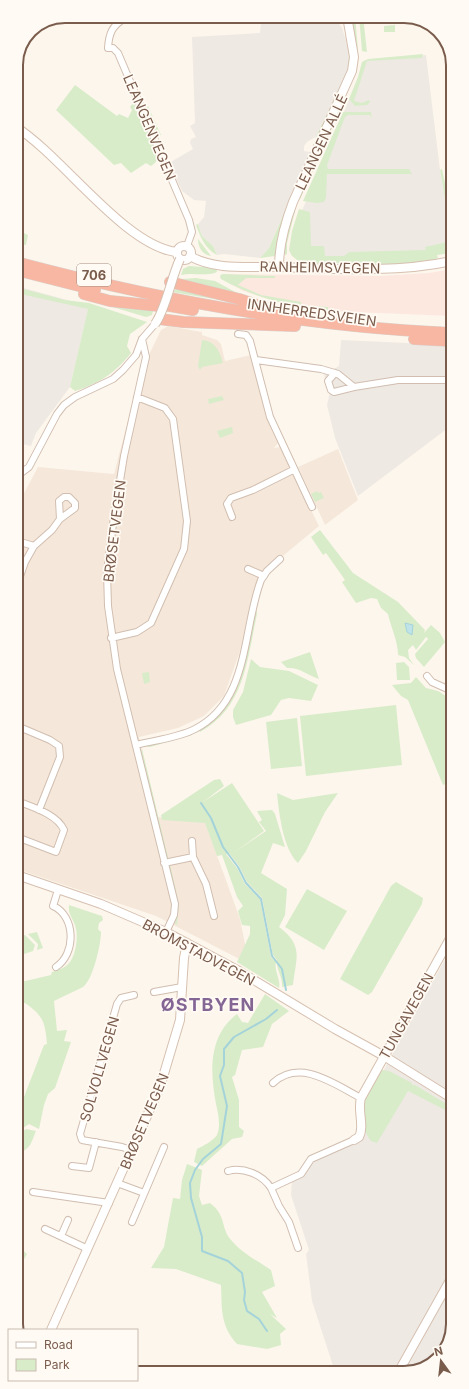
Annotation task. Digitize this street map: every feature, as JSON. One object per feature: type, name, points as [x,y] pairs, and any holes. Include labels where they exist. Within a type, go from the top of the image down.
[{"type":"highway","name":"706","points":[[23,257],[148,289],[171,303]]},
{"type":"highway","name":"706","points":[[23,264],[171,303]]},
{"type":"highway","name":"706","points":[[23,271],[171,303]]},
{"type":"highway","name":"706","points":[[23,279],[110,301],[171,303]]},
{"type":"highway","name":"706","points":[[170,282],[240,299],[296,323]]},
{"type":"highway","name":"INNHERREDSVEIEN","points":[[171,303],[362,335],[446,341]]},
{"type":"highway","name":"706","points":[[157,322],[296,323]]},
{"type":"highway","name":"INNHERREDSVEIEN","points":[[296,323],[446,333]]},
{"type":"street","name":"LEANGENVEGEN","points":[[118,23],[113,27],[109,35],[108,48],[113,48],[118,52],[183,204],[192,232],[186,246]]},
{"type":"street","name":"LEANGEN ALLÉ","points":[[280,267],[279,257],[285,224],[293,202],[352,71],[353,52],[348,23]]},
{"type":"street","points":[[23,132],[37,142],[112,214],[142,238],[158,247],[178,255],[186,260],[190,256],[190,249],[186,246],[180,246],[178,255],[170,282],[157,322],[142,340],[136,355],[118,374],[75,397],[64,405],[57,414],[29,467],[23,472]]},
{"type":"street","name":"RANHEIMSVEGEN","points":[[190,256],[200,261],[221,265],[280,267],[396,268],[446,262]]},
{"type":"street","points":[[238,334],[248,337],[256,360],[270,417],[293,470],[312,507]]},
{"type":"street","name":"BRØSETVEGEN","points":[[142,340],[146,357],[124,456],[108,555],[107,590],[111,638],[117,669],[175,904],[174,915],[166,932]]},
{"type":"street","points":[[256,360],[321,369],[335,373],[354,387]]},
{"type":"street","points":[[335,373],[328,381],[331,390],[334,392],[354,387],[398,380],[446,380]]},
{"type":"street","points":[[111,638],[137,632],[151,623],[184,549],[187,535],[187,521],[173,419],[166,408],[137,397]]},
{"type":"street","points":[[232,517],[227,504],[232,498],[253,490],[293,470]]},
{"type":"street","points":[[23,568],[34,546],[52,530],[60,519]]},
{"type":"street","points":[[23,543],[34,546]]},
{"type":"street","points":[[136,745],[187,732],[205,723],[221,709],[234,687],[258,589],[267,571],[280,559]]},
{"type":"street","points":[[248,569],[264,576]]},
{"type":"street","points":[[427,676],[432,682],[446,688]]},
{"type":"street","points":[[23,729],[50,740],[59,746],[60,757],[39,810]]},
{"type":"street","points":[[23,803],[39,810],[61,824],[64,830],[56,852],[23,839]]},
{"type":"street","points":[[192,841],[193,857],[206,884],[214,916]]},
{"type":"street","points":[[164,863],[193,857]]},
{"type":"street","name":"BROMSTADVEGEN","points":[[23,877],[101,904],[166,932],[384,1056],[446,1095]]},
{"type":"street","points":[[56,967],[66,958],[71,936],[71,928],[62,911],[53,906],[58,890]]},
{"type":"street","name":"BRØSETVEGEN","points":[[51,1329],[109,1203],[131,1150],[156,1098],[167,1067],[180,1020],[184,964],[191,945]]},
{"type":"street","name":"TUNGAVEGEN","points":[[271,1188],[301,1174],[311,1159],[359,1137],[361,1132],[359,1112],[361,1098],[446,945]]},
{"type":"street","points":[[154,992],[182,987]]},
{"type":"street","name":"SOLVOLLVEGEN","points":[[131,1150],[82,1140],[80,1134],[116,1004],[121,998],[134,995]]},
{"type":"street","points":[[273,1083],[287,1073],[303,1072],[315,1075],[361,1098]]},
{"type":"street","name":"SOLVOLLVEGEN","points":[[72,1166],[89,1168],[96,1142]]},
{"type":"street","name":"BRØSETVEGEN","points":[[132,1222],[164,1147]]},
{"type":"street","points":[[228,1171],[238,1169],[248,1171],[266,1182],[271,1188],[279,1206],[289,1222],[298,1248]]},
{"type":"street","name":"BRØSETVEGEN","points":[[117,1183],[144,1193]]},
{"type":"street","points":[[33,1192],[109,1203]]},
{"type":"street","points":[[61,1236],[68,1220]]},
{"type":"street","points":[[45,1229],[88,1249]]},
{"type":"street","points":[[401,1366],[446,1287]]},
{"type":"shaded area","points":[[261,23],[338,23],[342,28],[347,43],[349,56],[347,72],[317,136],[307,142],[304,146],[304,151],[310,152],[269,248],[260,258],[224,254],[217,255],[213,246],[202,236],[198,224],[204,217],[206,201],[194,200],[182,191],[169,163],[193,149],[190,143],[191,139],[196,137],[190,126],[195,123],[192,37],[260,33]]},
{"type":"shaded area","points":[[426,55],[440,170],[446,205],[446,251],[302,259],[301,213],[363,67],[363,61]]},
{"type":"shaded area","points":[[446,270],[446,316],[328,311],[294,307],[243,291],[220,278],[222,274],[379,276],[429,273]]},
{"type":"shaded area","points":[[23,288],[89,306],[70,387],[36,433],[31,446],[23,444]]},
{"type":"shaded area","points":[[168,326],[202,332],[202,335],[217,340],[221,344],[225,361],[251,355],[266,413],[271,429],[278,443],[274,448],[280,447],[319,526],[260,575],[239,654],[224,696],[204,716],[178,728],[139,737],[158,817],[205,822],[240,919],[249,964],[156,916],[23,871],[23,495],[38,467],[114,474],[141,371],[161,330]]},
{"type":"shaded area","points":[[341,340],[446,345],[446,430],[358,496],[335,438],[327,405],[330,392],[324,375],[339,366]]},
{"type":"shaded area","points":[[338,449],[358,500],[325,525],[298,467]]},
{"type":"shaded area","points":[[446,958],[446,1324],[442,1341],[421,1341],[421,1362],[415,1365],[333,1366],[312,1301],[306,1254],[309,1250],[291,1195],[292,1181],[308,1163],[366,1130],[362,1109]]},
{"type":"green space","points":[[352,23],[356,23],[358,50],[356,48]]},
{"type":"green space","points":[[360,23],[364,23],[367,52],[362,51]]},
{"type":"green space","points":[[395,25],[395,32],[384,32],[384,26]]},
{"type":"green space","points":[[347,40],[349,40],[350,60],[348,72],[318,137],[315,139],[347,72],[349,56]]},
{"type":"green space","points":[[423,54],[422,58],[367,61],[354,101],[362,103],[369,100],[370,102],[367,105],[355,106],[349,99],[362,62],[368,59]]},
{"type":"green space","points":[[75,85],[117,116],[119,114],[128,118],[132,110],[130,107],[134,102],[156,144],[158,156],[155,163],[151,166],[146,163],[131,173],[121,163],[114,165],[56,110]]},
{"type":"green space","points":[[148,106],[161,135],[157,137],[144,108]]},
{"type":"green space","points":[[343,112],[371,112],[372,118],[370,115],[348,115],[345,117],[327,165],[328,169],[409,169],[412,174],[327,174],[326,198],[324,202],[317,203],[303,201]]},
{"type":"green space","points":[[338,115],[300,199],[336,116]]},
{"type":"green space","points":[[310,153],[277,252],[275,256],[260,258],[269,248]]},
{"type":"green space","points":[[442,169],[446,188],[446,205],[440,170]]},
{"type":"green space","points":[[299,209],[310,212],[311,246],[324,246],[325,256],[344,256],[349,252],[426,250],[425,247],[446,242],[446,254],[437,255],[438,258],[426,262],[396,264],[301,263],[292,256],[289,250],[292,231]]},
{"type":"green space","points":[[295,211],[287,243],[287,254],[285,255],[284,246],[292,214]]},
{"type":"green space","points":[[198,224],[202,236],[213,246],[217,255],[209,249],[204,242],[196,225]]},
{"type":"green space","points":[[23,232],[28,235],[26,245],[23,244]]},
{"type":"green space","points":[[198,239],[211,256],[202,250]]},
{"type":"green space","points":[[189,266],[216,268],[217,272],[208,274],[181,275],[183,269]]},
{"type":"green space","points":[[222,274],[275,276],[275,278],[246,278],[238,285],[261,295],[301,302],[301,305],[328,307],[328,311],[286,304],[260,296],[234,286],[221,279],[220,276]]},
{"type":"green space","points":[[196,278],[215,281],[241,295],[182,279]]},
{"type":"green space","points":[[178,288],[238,303],[172,292]]},
{"type":"green space","points":[[23,289],[65,300],[89,303],[147,322],[130,334],[127,346],[131,353],[113,372],[99,381],[75,391],[70,387],[88,309],[23,295]]},
{"type":"green space","points":[[76,296],[153,311],[152,315],[146,317]]},
{"type":"green space","points":[[202,340],[210,342],[216,347],[223,363],[202,367],[200,370],[198,366]]},
{"type":"green space","points":[[222,396],[224,400],[209,404],[208,399]]},
{"type":"green space","points":[[232,427],[233,433],[220,438],[217,431]]},
{"type":"green space","points":[[317,491],[318,493],[321,492],[324,498],[315,502],[311,494]]},
{"type":"green space","points":[[320,530],[353,573],[398,602],[425,630],[424,633],[431,625],[440,633],[445,642],[424,667],[416,658],[415,654],[428,639],[426,637],[416,650],[413,645],[408,650],[409,658],[414,665],[405,657],[398,655],[396,640],[388,614],[381,608],[377,599],[371,598],[356,603],[342,582],[345,580],[326,553],[323,555],[311,537]]},
{"type":"green space","points":[[256,607],[257,614],[242,681],[235,696],[226,709],[215,722],[200,732],[199,730],[214,719],[225,706],[234,691],[245,659]]},
{"type":"green space","points":[[310,652],[319,679],[300,670],[287,668],[281,662]]},
{"type":"green space","points":[[251,659],[260,667],[289,671],[318,685],[311,701],[289,698],[281,700],[271,715],[236,725],[233,717],[233,710],[243,692]]},
{"type":"green space","points":[[404,662],[409,667],[410,680],[397,680],[396,663]]},
{"type":"green space","points":[[149,672],[150,682],[144,684],[142,673]]},
{"type":"green space","points":[[416,677],[426,688],[438,691],[446,696],[446,784],[443,785],[408,700],[401,696],[392,685],[411,683]]},
{"type":"green space","points":[[396,705],[402,765],[306,776],[300,716]]},
{"type":"green space","points":[[297,718],[302,766],[271,769],[266,722]]},
{"type":"green space","points":[[191,733],[192,735],[150,747],[144,746]]},
{"type":"green space","points":[[142,749],[169,861],[166,858],[140,754]]},
{"type":"green space","points":[[220,779],[224,786],[203,802],[232,783],[264,831],[236,851],[266,831],[259,822],[262,820],[257,811],[272,810],[275,814],[285,847],[273,843],[261,873],[287,889],[285,915],[279,927],[287,934],[295,946],[296,959],[293,985],[282,987],[282,980],[277,960],[273,955],[262,898],[247,882],[239,866],[229,853],[226,854],[237,868],[245,884],[260,899],[271,957],[276,962],[279,988],[237,962],[250,934],[250,926],[242,925],[238,911],[243,906],[237,897],[222,855],[217,856],[205,823],[162,820],[161,815],[214,780]]},
{"type":"green space","points":[[277,793],[293,800],[338,793],[325,812],[306,851],[298,863],[293,857],[285,840]]},
{"type":"green space","points":[[170,864],[179,904],[177,925],[175,924],[177,915],[169,869]]},
{"type":"green space","points":[[396,882],[423,898],[422,904],[372,992],[368,995],[340,979],[391,886]]},
{"type":"green space","points":[[307,889],[347,911],[324,950],[285,927]]},
{"type":"green space","points":[[69,905],[102,916],[103,920],[99,923],[98,929],[101,932],[100,945],[93,970],[87,983],[83,987],[54,1001],[57,1031],[67,1030],[64,1041],[71,1042],[55,1088],[48,1094],[39,1129],[29,1124],[23,1128],[23,1099],[44,1045],[47,1044],[42,1020],[36,1012],[23,1003],[23,982],[51,975],[52,972],[69,963],[76,947],[77,935]]},
{"type":"green space","points":[[37,932],[43,948],[37,950],[38,944],[28,934]]},
{"type":"green space","points":[[25,935],[35,945],[33,951],[23,954],[23,936]]},
{"type":"green space","points":[[265,994],[289,1011],[272,1024],[263,1047],[242,1050],[235,1075],[232,1077],[239,1100],[239,1127],[244,1131],[242,1137],[232,1139],[202,1166],[194,1162],[197,1149],[215,1137],[219,1128],[212,1067],[216,1044],[228,1023],[237,1014],[242,1022],[248,1023]]},
{"type":"green space","points":[[382,1070],[389,1071],[446,1104],[446,1110],[408,1091],[377,1143],[371,1141],[363,1123],[362,1114],[366,1095],[376,1077]]},
{"type":"green space","points":[[26,1129],[36,1131],[30,1146],[23,1152],[23,1131]]},
{"type":"green space","points":[[187,1164],[202,1170],[199,1196],[202,1205],[210,1203],[219,1212],[225,1231],[235,1245],[271,1270],[275,1286],[262,1292],[277,1318],[270,1314],[286,1329],[280,1334],[281,1345],[267,1349],[237,1344],[227,1330],[223,1316],[221,1285],[176,1269],[151,1268],[164,1247],[173,1198],[180,1199],[182,1180]]},
{"type":"green space","points":[[23,1251],[27,1254],[23,1261]]},
{"type":"water","points":[[405,623],[413,625],[412,635],[407,632]]},
{"type":"waterway","points":[[201,803],[211,818],[223,847],[238,867],[246,883],[261,899],[272,956],[282,969],[286,990]]},
{"type":"waterway","points":[[267,1331],[259,1319],[247,1311],[244,1300],[245,1292],[242,1273],[228,1261],[202,1251],[202,1237],[191,1198],[190,1183],[195,1170],[203,1159],[221,1144],[227,1106],[220,1076],[224,1065],[224,1049],[234,1037],[266,1019],[277,1010]]},
{"type":"district","name":"ØSTBYEN","points":[[208,1004]]}]
